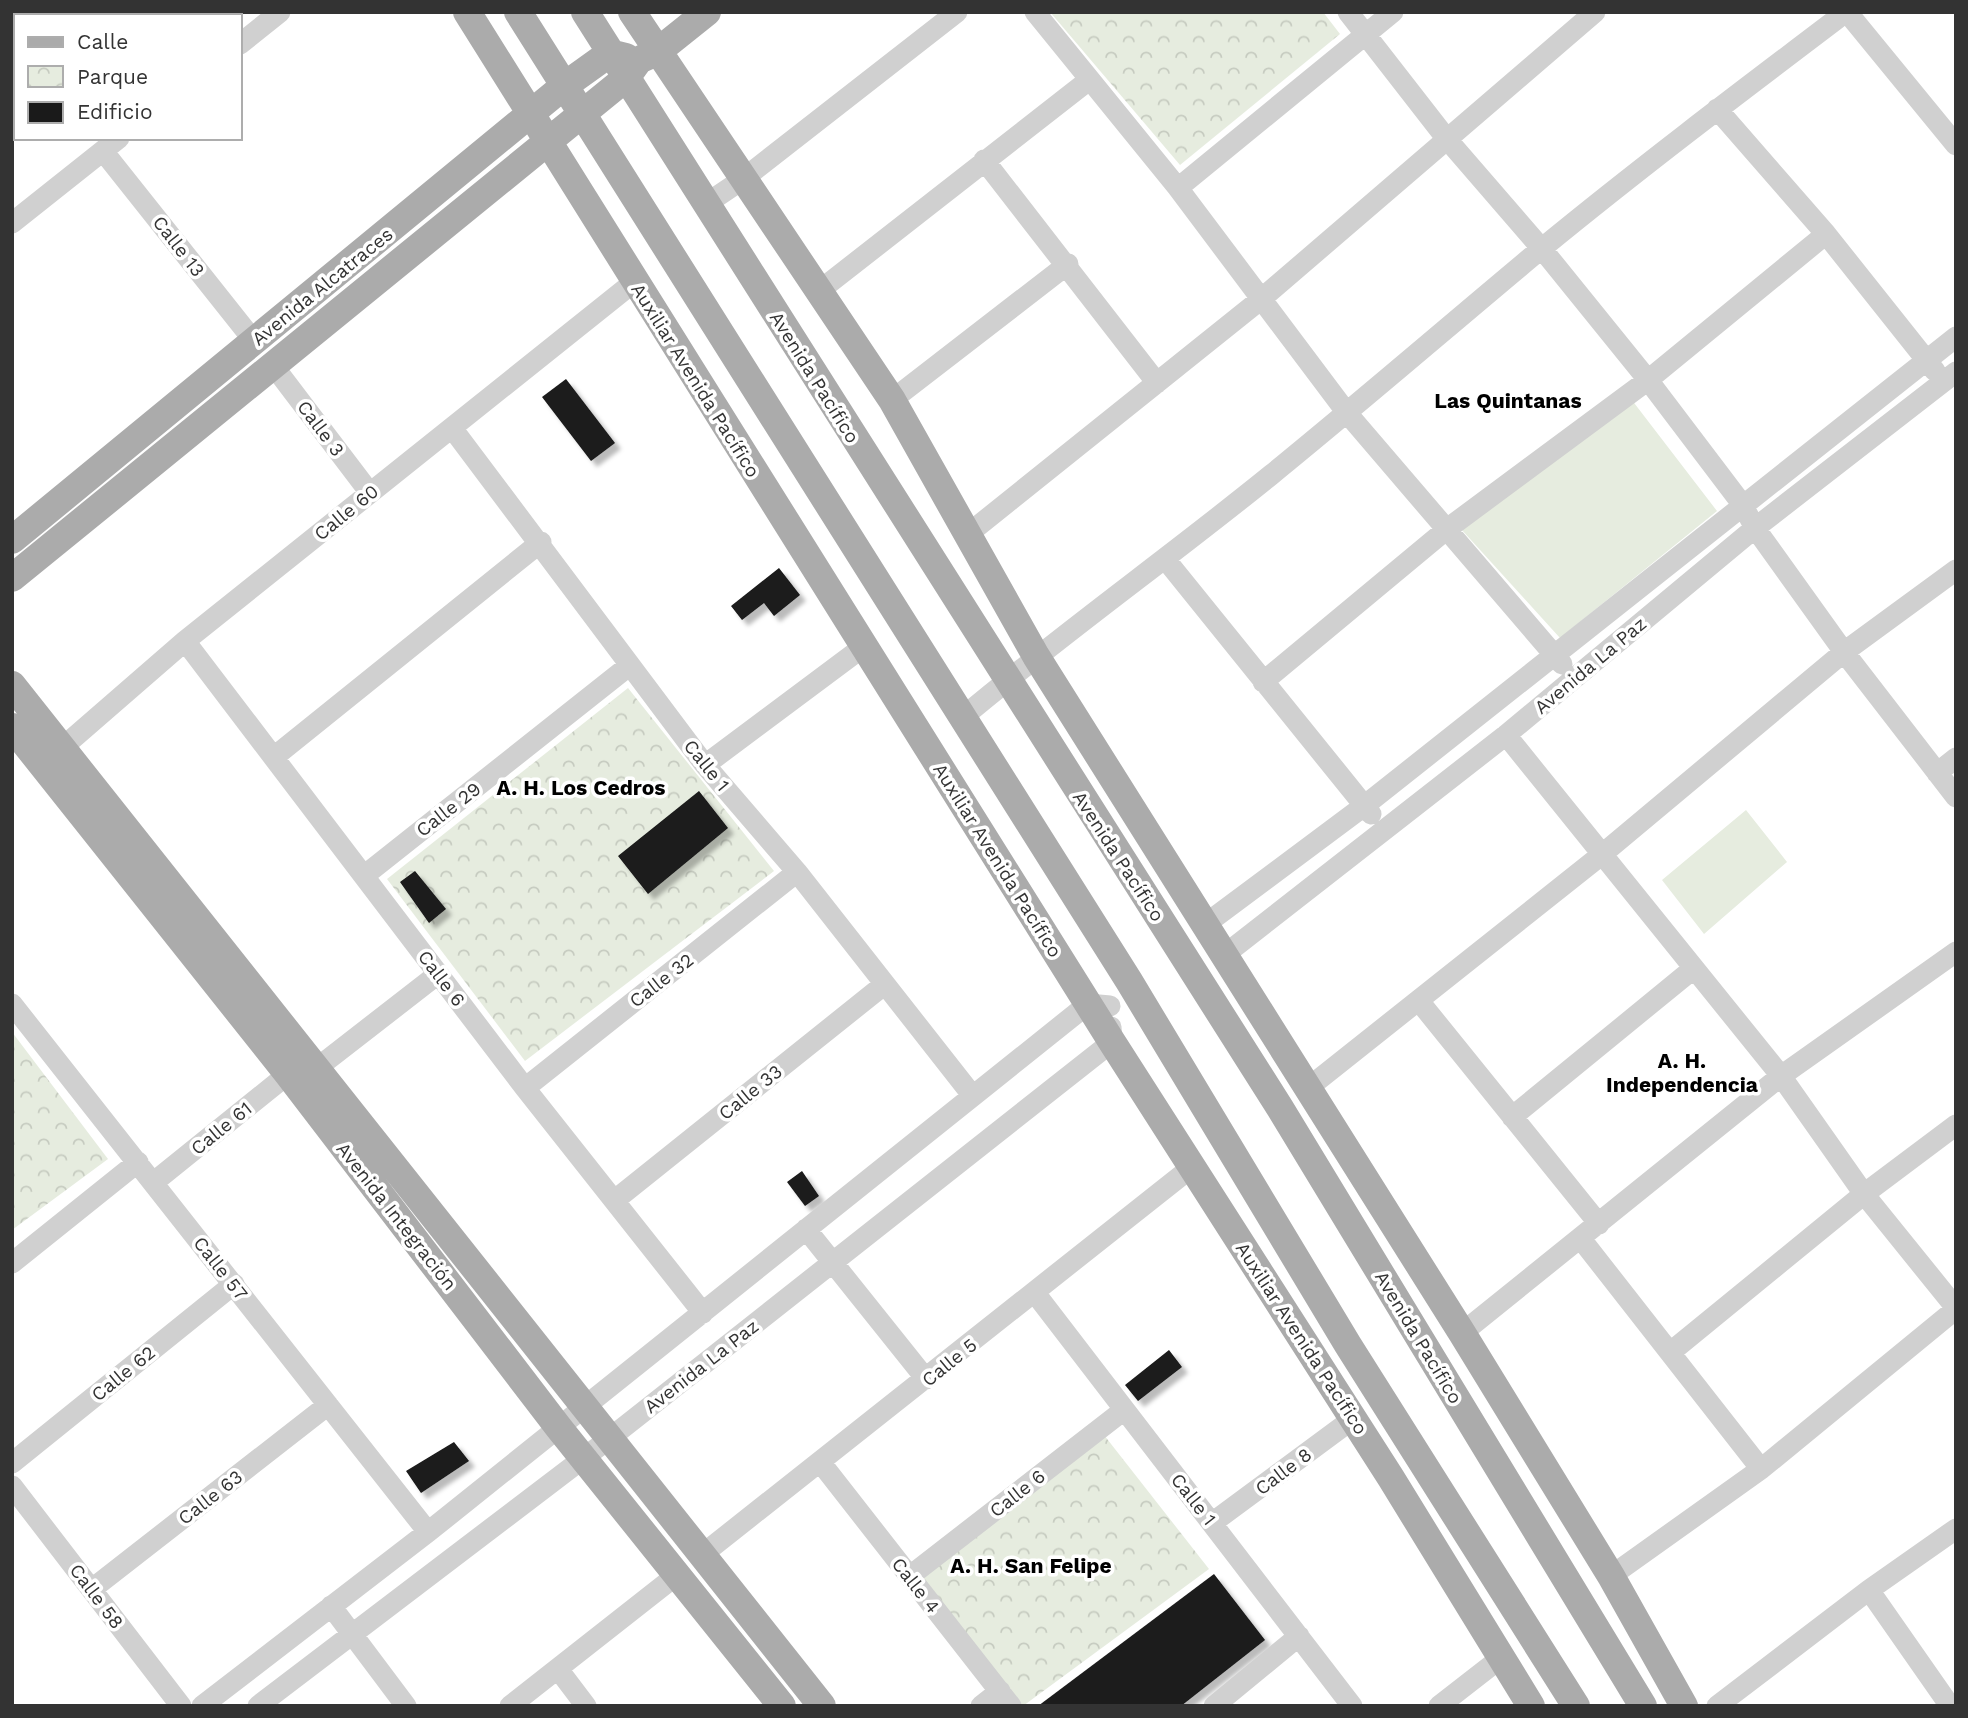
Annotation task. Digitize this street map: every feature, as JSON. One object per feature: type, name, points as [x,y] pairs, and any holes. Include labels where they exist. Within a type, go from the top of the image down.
[{"type":"main road","name":"Auxiliar Avenida Pacífico","points":[[467,12],[863,647],[1099,1005],[1112,1042],[1354,1419],[1531,1706]]},
{"type":"main road","points":[[518,12],[1129,981],[1333,1321],[1576,1706]]},
{"type":"main road","name":"Avenida Pacífico","points":[[585,12],[610,53],[641,63],[706,204],[1273,1097],[1643,1706]]},
{"type":"main road","points":[[632,12],[641,63],[743,179],[892,400],[1036,656],[1203,926],[1462,1333],[1611,1576],[1684,1706]]},
{"type":"main road","points":[[12,578],[706,12]]},
{"type":"main road","name":"Avenida Alcatraces","points":[[12,540],[564,86],[610,53]]},
{"type":"main road","points":[[12,685],[822,1706]]},
{"type":"main road","name":"Avenida Integración","points":[[13,731],[288,1074],[559,1427],[782,1706]]},
{"type":"street","points":[[242,42],[279,12]]},
{"type":"street","points":[[706,204],[743,179],[957,12]]},
{"type":"street","points":[[1035,12],[1178,188],[1347,414],[1573,678]]},
{"type":"street","points":[[1348,12],[1446,138],[1542,249],[1648,380],[1742,504],[1755,528],[1844,652],[1956,797]]},
{"type":"street","points":[[1178,188],[1393,12]]},
{"type":"street","points":[[968,534],[1260,300],[1595,12]]},
{"type":"street","points":[[963,717],[1036,656],[1166,560],[1347,414],[1542,249],[1839,14],[1956,145]]},
{"type":"street","points":[[819,291],[1089,79]]},
{"type":"street","points":[[1717,109],[1826,234],[1927,359],[1950,377]]},
{"type":"street","points":[[12,223],[111,145]]},
{"type":"street","name":"Calle 13","points":[[111,145],[254,341]]},
{"type":"street","points":[[984,160],[1068,264],[1157,383]]},
{"type":"street","points":[[1263,682],[1447,529],[1648,380],[1826,234]]},
{"type":"street","points":[[892,400],[1068,264]]},
{"type":"street","name":"Calle 60","points":[[63,747],[184,641],[634,282]]},
{"type":"street","points":[[1203,926],[1364,806],[1956,337]]},
{"type":"street","name":"Calle 3","points":[[272,364],[370,493]]},
{"type":"street","name":"Avenida La Paz","points":[[1223,956],[1506,735],[1755,528],[1950,377]]},
{"type":"street","name":"Calle 1","points":[[452,428],[541,542],[705,765],[797,872],[972,1095]]},
{"type":"street","points":[[274,757],[541,542]]},
{"type":"street","points":[[1166,560],[1384,830]]},
{"type":"street","points":[[1308,1088],[1600,856],[1844,652],[1956,570]]},
{"type":"street","name":"Calle 6","points":[[184,641],[365,874],[525,1088],[703,1313]]},
{"type":"street","points":[[705,765],[863,647]]},
{"type":"street","name":"Calle 29","points":[[365,874],[630,665]]},
{"type":"street","points":[[1506,735],[1600,856],[1781,1076],[1864,1195],[1956,1309],[1761,1469],[1611,1576]]},
{"type":"street","points":[[1937,773],[1956,758]]},
{"type":"street","name":"Calle 32","points":[[525,1088],[797,872]]},
{"type":"street","points":[[1462,1333],[1781,1076],[1956,952]]},
{"type":"street","points":[[1512,1117],[1693,969]]},
{"type":"street","points":[[317,1068],[438,974]]},
{"type":"street","points":[[202,1706],[538,1445],[972,1095],[1129,981]]},
{"type":"street","name":"Calle 33","points":[[615,1199],[885,984]]},
{"type":"street","points":[[1419,1001],[1599,1224]]},
{"type":"street","name":"Calle 57","points":[[12,1004],[155,1182],[428,1532]]},
{"type":"street","name":"Avenida La Paz","points":[[258,1706],[610,1438],[1112,1042]]},
{"type":"street","name":"Calle 61","points":[[155,1182],[288,1074]]},
{"type":"street","points":[[1672,1351],[1864,1195],[1956,1125]]},
{"type":"street","points":[[12,1264],[138,1162]]},
{"type":"street","name":"Calle 5","points":[[703,1554],[821,1464],[1192,1167]]},
{"type":"street","points":[[806,1229],[926,1380]]},
{"type":"street","points":[[1581,1239],[1672,1351],[1761,1469]]},
{"type":"street","name":"Calle 62","points":[[12,1463],[234,1284]]},
{"type":"street","name":"Calle 1","points":[[1035,1293],[1352,1706]]},
{"type":"street","name":"Calle 63","points":[[92,1589],[328,1405]]},
{"type":"street","name":"Calle 6","points":[[910,1577],[1124,1409]]},
{"type":"street","name":"Calle 8","points":[[1212,1523],[1354,1419]]},
{"type":"street","name":"Calle 4","points":[[821,1464],[1006,1699]]},
{"type":"street","name":"Calle 58","points":[[12,1486],[181,1706]]},
{"type":"street","points":[[1717,1706],[1869,1590],[1956,1529]]},
{"type":"street","points":[[510,1706],[678,1574]]},
{"type":"street","points":[[1869,1590],[1950,1706]]},
{"type":"street","points":[[331,1606],[407,1706]]},
{"type":"street","points":[[1214,1706],[1299,1636]]},
{"type":"street","points":[[1438,1706],[1502,1657]]},
{"type":"street","points":[[558,1669],[586,1706]]},
{"type":"street","points":[[981,1706],[1006,1699]]},
{"type":"green space","points":[[1050,12],[1323,12],[1340,34],[1180,165]]},
{"type":"green space","points":[[1628,395],[1717,511],[1560,638],[1461,529]]},
{"type":"green space","points":[[628,688],[774,871],[525,1061],[387,879]]},
{"type":"green space","points":[[1746,810],[1787,862],[1704,934],[1662,880]]},
{"type":"green space","points":[[12,1032],[108,1159],[12,1230]]},
{"type":"green space","points":[[1104,1435],[1209,1569],[1023,1706],[922,1578]]},
{"type":"building","points":[[566,379],[615,443],[591,461],[542,397]]},
{"type":"building","points":[[779,568],[800,595],[774,616],[764,603],[742,620],[731,606]]},
{"type":"building","points":[[699,791],[728,828],[648,894],[618,856]]},
{"type":"building","points":[[415,871],[446,909],[429,923],[400,882]]},
{"type":"building","points":[[802,1171],[819,1196],[805,1206],[787,1182]]},
{"type":"building","points":[[1169,1350],[1182,1367],[1138,1401],[1125,1385]]},
{"type":"building","points":[[454,1442],[469,1461],[421,1493],[406,1471]]},
{"type":"building","points":[[1214,1574],[1265,1640],[1181,1706],[1038,1706]]},
{"type":"district","name":"Las Quintanas","points":[[1508,401]]},
{"type":"district","name":"A. H. Los Cedros","points":[[581,788]]},
{"type":"district","name":"A. H. Independencia","points":[[1682,1073]]},
{"type":"district","name":"A. H. San Felipe","points":[[1031,1566]]}]
